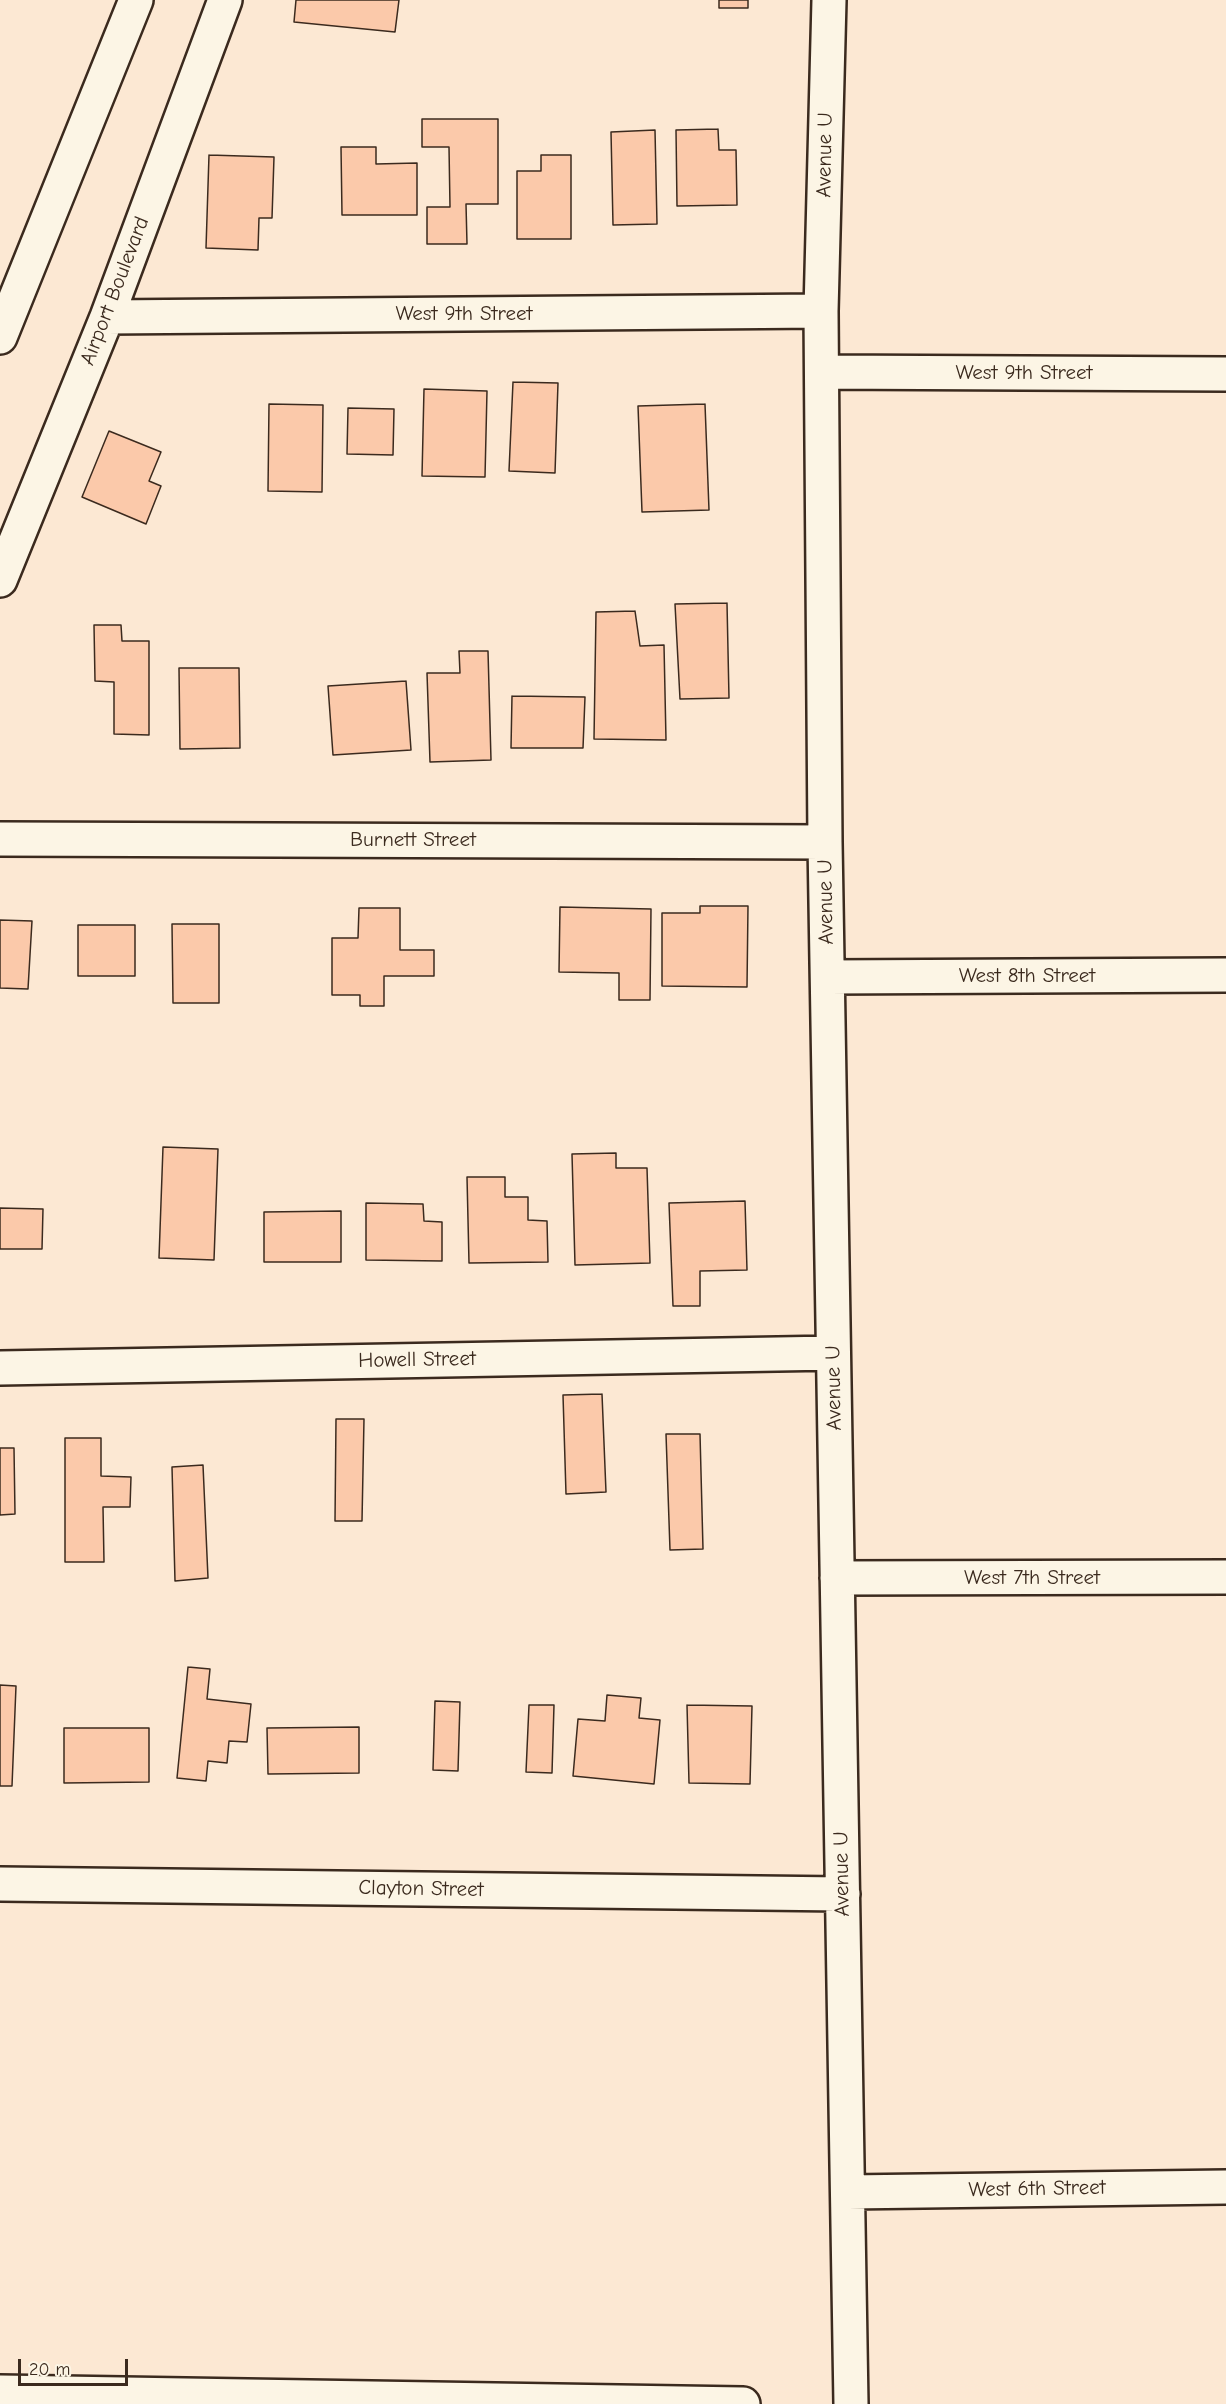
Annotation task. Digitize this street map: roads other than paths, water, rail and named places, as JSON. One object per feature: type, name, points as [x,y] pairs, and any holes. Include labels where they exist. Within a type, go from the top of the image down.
[{"type":"street","points":[[0,337],[136,0]]},
{"type":"street","name":"Airport Boulevard","points":[[0,580],[107,317],[225,0]]},
{"type":"street","name":"Avenue U","points":[[829,0],[821,311],[825,842],[851,2404]]},
{"type":"street","name":"West 9th Street","points":[[107,317],[821,311]]},
{"type":"street","name":"West 9th Street","points":[[822,372],[1226,374]]},
{"type":"street","name":"Burnett Street","points":[[0,839],[825,842]]},
{"type":"street","name":"West 8th Street","points":[[828,977],[1226,975]]},
{"type":"street","name":"Howell Street","points":[[0,1368],[833,1353]]},
{"type":"street","name":"West 7th Street","points":[[837,1578],[1226,1577]]},
{"type":"street","name":"Clayton Street","points":[[0,1884],[843,1894]]},
{"type":"street","name":"West 6th Street","points":[[848,2192],[1226,2187]]},
{"type":"street","points":[[0,2392],[743,2404]]}]
